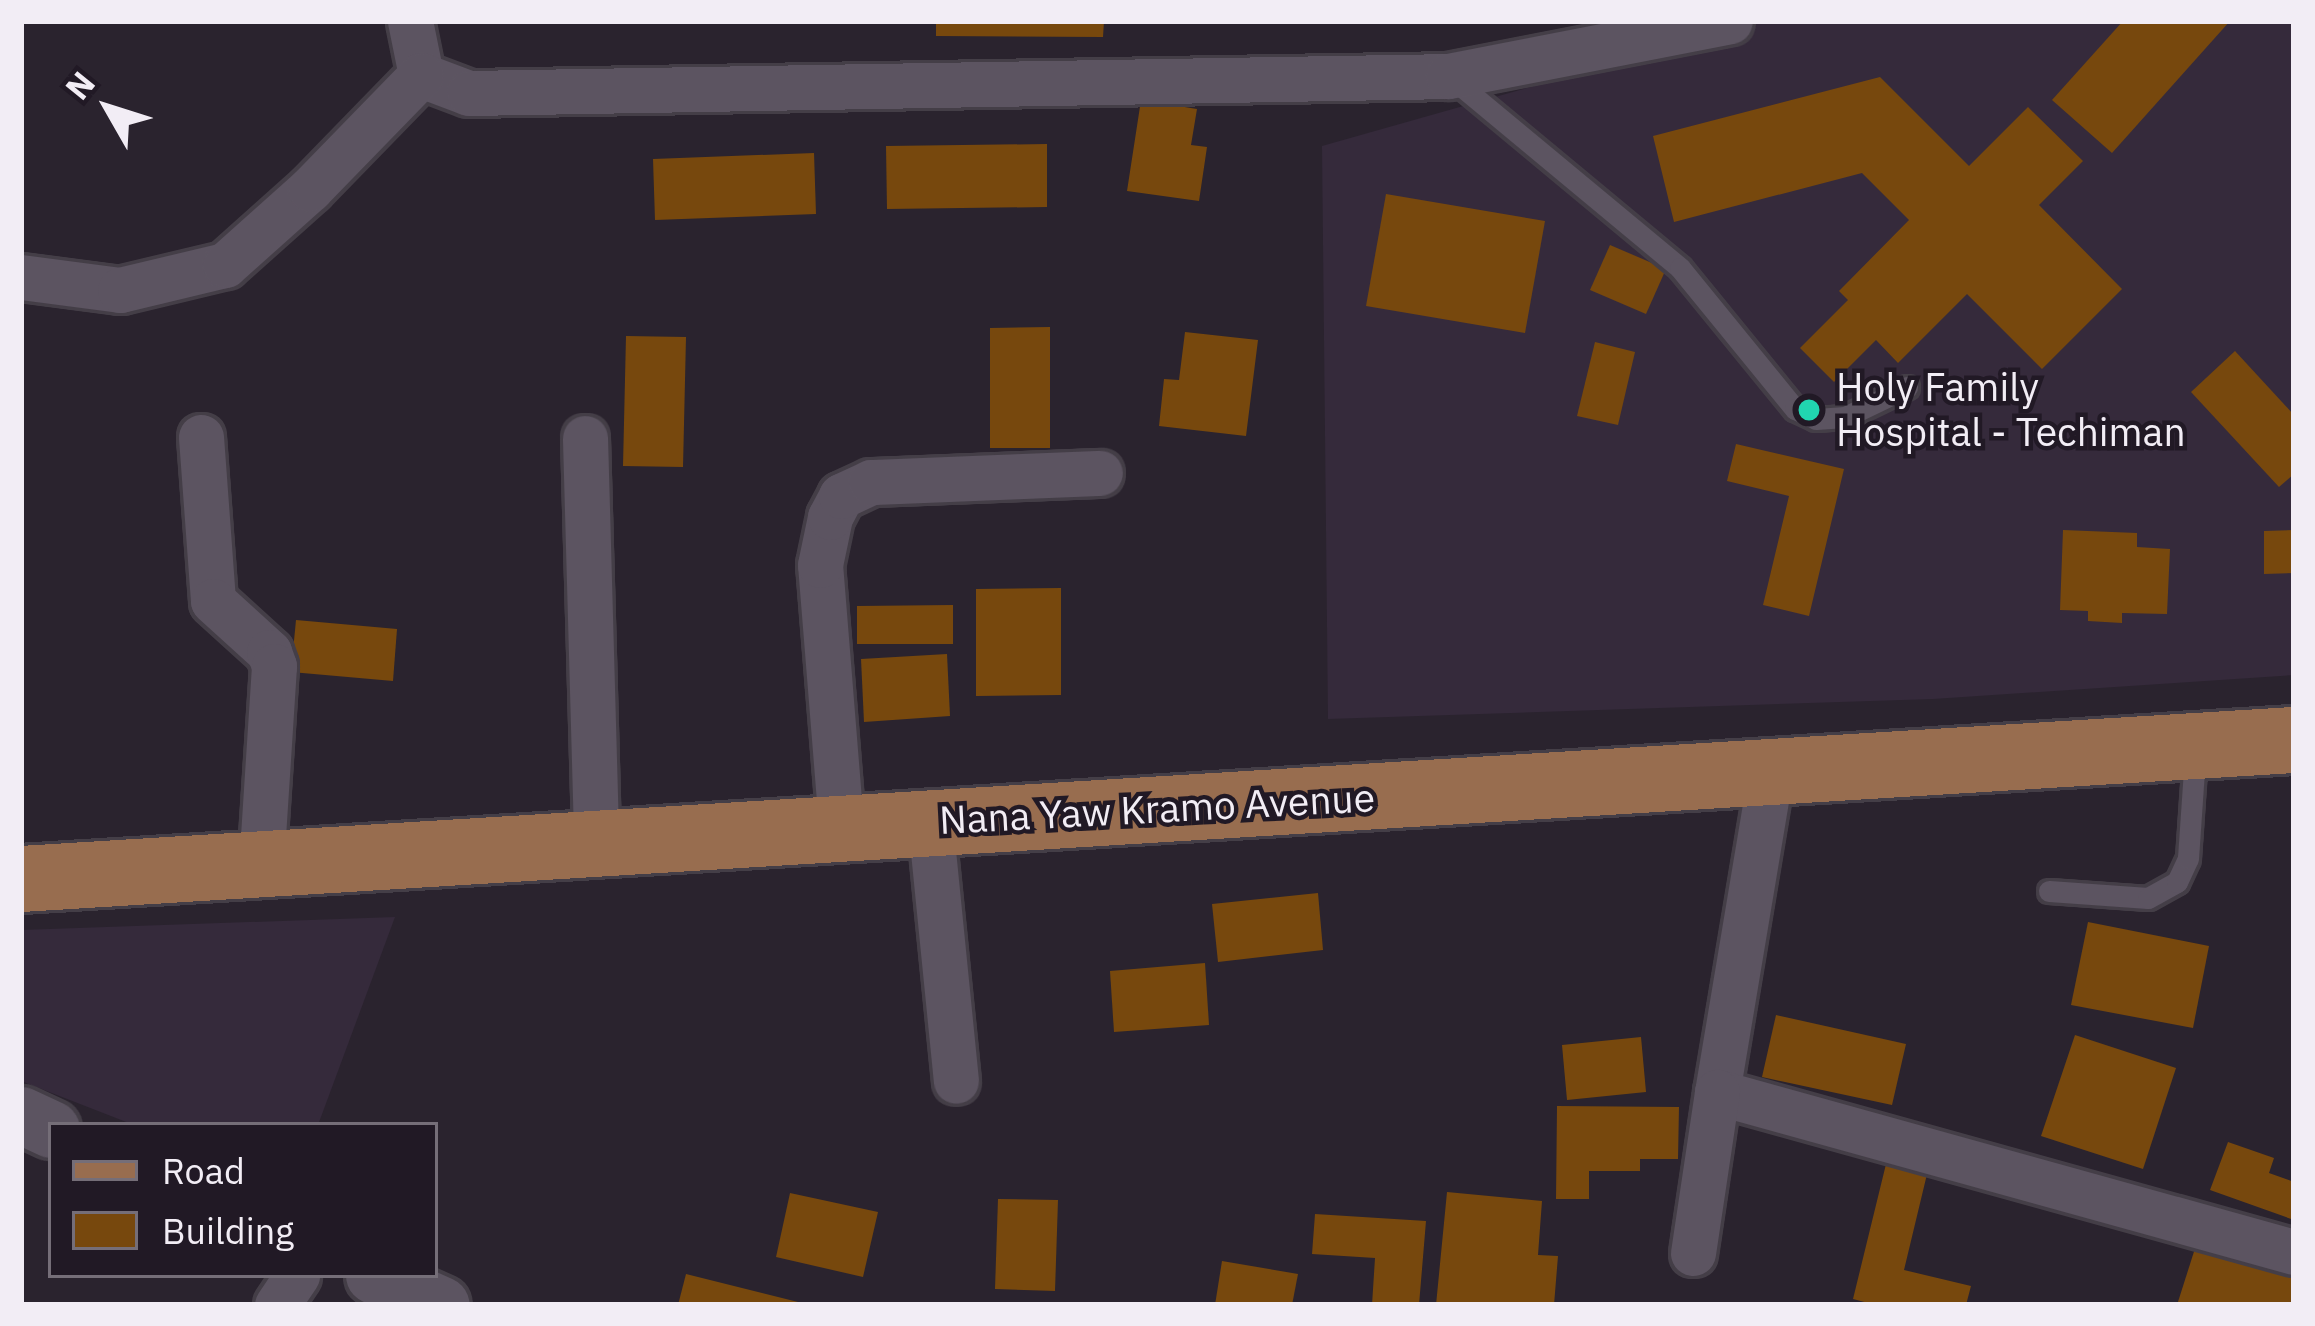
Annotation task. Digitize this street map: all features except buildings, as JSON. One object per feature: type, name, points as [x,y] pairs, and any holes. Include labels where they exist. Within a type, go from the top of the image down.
[{"type":"main road","name":"Nana Yaw Kramo Avenue","points":[[21,879],[841,825],[1770,776],[2294,740]]},
{"type":"street","points":[[410,21],[421,75]]},
{"type":"street","points":[[421,75],[469,93],[1448,76],[1730,21]]},
{"type":"street","points":[[21,278],[120,290],[225,265],[310,189],[421,75]]},
{"type":"street","points":[[201,436],[213,601],[269,652],[274,666],[262,865]]},
{"type":"street","points":[[585,438],[596,841]]},
{"type":"street","points":[[841,825],[820,565],[830,517],[841,496],[871,482],[1100,473]]},
{"type":"street","points":[[1693,1253],[1770,776]]},
{"type":"street","points":[[930,821],[956,1081]]},
{"type":"street","points":[[1717,1092],[2294,1252]]},
{"type":"street","points":[[277,1305],[294,1278]]},
{"type":"street","points":[[381,1278],[441,1305]]},
{"type":"lane","points":[[1448,76],[1680,268],[1795,410],[1816,419],[1845,417],[1907,387]]},
{"type":"lane","points":[[2049,892],[2148,898],[2177,882],[2188,857],[2195,747]]},
{"type":"shaded area","name":"Holy Family Hospital - Techiman","points":[[1764,21],[2294,21],[2294,675],[1933,699],[1328,719],[1322,146]]},
{"type":"shaded area","points":[[395,917],[319,1122],[126,1122],[21,1081],[21,930]]},
{"type":"place","name":"Holy Family Hospital - Techiman","points":[[1809,410]]}]
